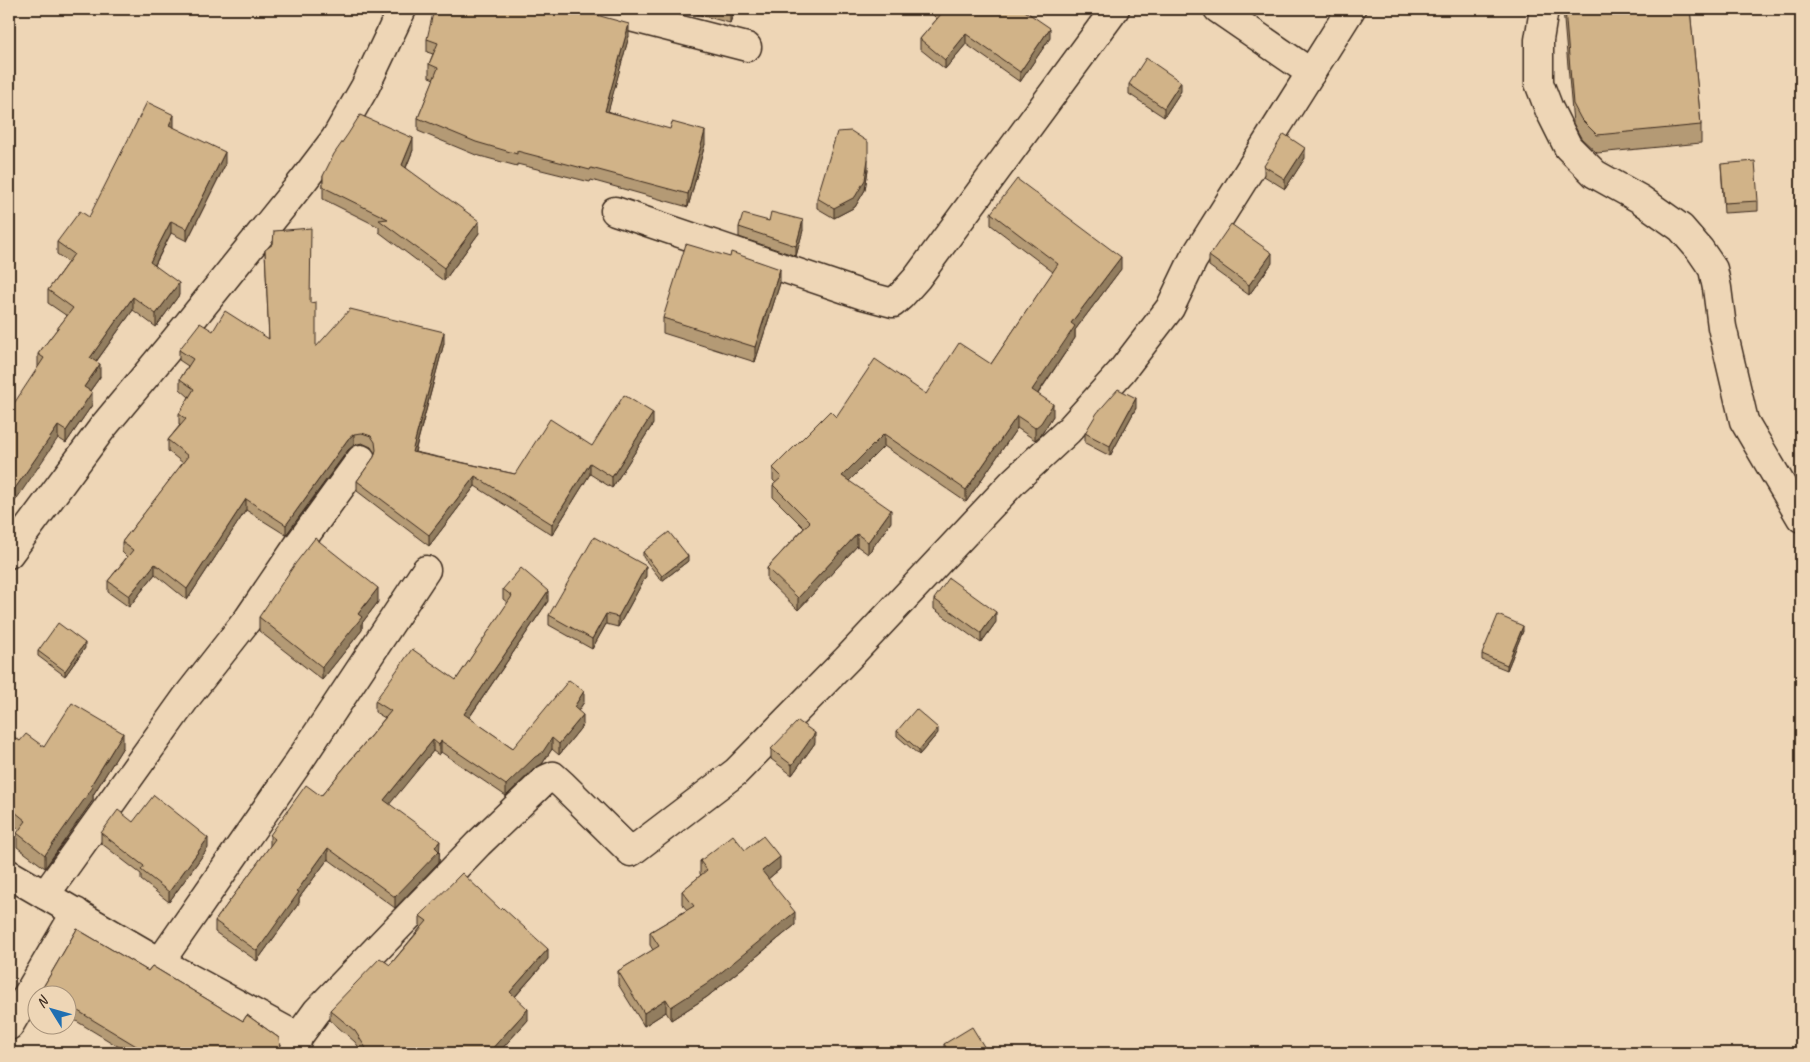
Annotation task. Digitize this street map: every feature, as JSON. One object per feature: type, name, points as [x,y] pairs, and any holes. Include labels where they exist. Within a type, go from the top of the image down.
[{"type":"street","points":[[9,554],[103,427],[335,139],[365,87],[402,9]]},
{"type":"street","points":[[615,211],[863,295],[893,303],[917,278],[1114,9]]},
{"type":"street","points":[[1218,9],[1311,73]]},
{"type":"street","points":[[9,874],[160,962],[296,1045],[317,1011],[458,864],[546,779],[553,776],[631,852],[736,772],[847,659],[1014,481],[1068,431],[1121,372],[1170,308],[1193,260],[1351,9]]},
{"type":"street","points":[[1544,9],[1539,40],[1539,83],[1568,148],[1595,174],[1640,199],[1681,228],[1713,269],[1722,327],[1744,421],[1801,518]]},
{"type":"street","points":[[613,11],[747,46]]},
{"type":"street","points":[[45,895],[186,698],[248,619],[298,544],[361,459]]},
{"type":"street","points":[[160,962],[296,766],[426,570]]},
{"type":"street","points":[[9,1026],[76,912]]},
{"type":"building","points":[[434,9],[575,9],[629,24],[605,111],[670,129],[672,122],[705,131],[688,194],[591,168],[590,170],[517,151],[517,154],[476,142],[418,118],[438,68],[429,64],[438,43],[427,39]]},
{"type":"building","points":[[937,9],[1022,9],[1050,28],[1020,72],[966,34],[945,60],[920,39],[942,13]]},
{"type":"building","points":[[1565,9],[1690,9],[1701,125],[1597,135],[1581,119],[1573,104]]},
{"type":"building","points":[[1146,58],[1181,82],[1164,108],[1129,84]]},
{"type":"building","points":[[147,102],[174,115],[169,125],[225,152],[187,229],[171,221],[150,262],[179,283],[156,314],[133,297],[90,358],[100,364],[84,387],[92,392],[66,431],[58,426],[9,497],[9,411],[44,358],[38,354],[73,308],[48,290],[74,254],[57,242],[80,211],[89,217]]},
{"type":"building","points":[[360,115],[413,138],[402,165],[479,221],[444,268],[379,220],[388,219],[323,187],[323,176],[334,154]]},
{"type":"building","points":[[851,131],[868,142],[865,180],[855,197],[834,208],[817,198],[837,132]]},
{"type":"building","points":[[1284,134],[1305,148],[1285,179],[1264,166]]},
{"type":"building","points":[[1755,161],[1758,201],[1724,203],[1721,164]]},
{"type":"building","points":[[1017,179],[1121,257],[1071,323],[1075,326],[1032,390],[1053,404],[1041,423],[1035,428],[1017,416],[966,490],[884,434],[842,476],[891,510],[868,542],[857,534],[798,598],[767,568],[810,522],[773,485],[782,477],[773,468],[830,411],[836,417],[875,359],[926,394],[959,343],[991,364],[1058,264],[991,213]]},
{"type":"building","points":[[771,212],[803,220],[796,246],[739,227],[743,214],[769,221]]},
{"type":"building","points":[[1231,224],[1272,253],[1249,285],[1209,256]]},
{"type":"building","points":[[311,228],[310,303],[316,302],[316,347],[350,309],[444,332],[412,452],[515,474],[550,419],[592,446],[624,395],[653,413],[612,477],[590,463],[552,524],[475,476],[429,535],[357,481],[374,457],[376,450],[375,442],[371,436],[362,433],[354,434],[348,439],[286,525],[246,499],[187,589],[155,564],[129,596],[108,581],[133,550],[122,542],[188,456],[168,440],[186,419],[179,414],[194,389],[180,379],[193,359],[179,350],[200,323],[213,331],[225,311],[269,339],[265,250],[273,244],[274,231]]},
{"type":"building","points":[[686,244],[730,257],[731,252],[780,269],[755,347],[663,318]]},
{"type":"building","points":[[1118,389],[1136,398],[1110,446],[1085,433],[1097,413]]},
{"type":"building","points":[[669,532],[688,556],[662,576],[643,552]]},
{"type":"building","points":[[594,537],[646,566],[618,617],[606,614],[592,639],[549,615]]},
{"type":"building","points":[[315,538],[378,588],[358,614],[362,617],[322,667],[259,617]]},
{"type":"building","points":[[521,568],[548,591],[464,714],[513,748],[569,680],[584,691],[574,707],[583,715],[559,744],[552,738],[542,753],[535,757],[506,785],[441,741],[439,745],[433,740],[384,800],[440,841],[435,847],[439,851],[395,897],[328,848],[257,951],[215,921],[275,839],[270,835],[306,785],[321,796],[391,711],[375,701],[412,649],[456,680],[512,596],[503,589]]},
{"type":"building","points":[[949,578],[996,612],[981,633],[934,599]]},
{"type":"building","points":[[1498,615],[1523,626],[1507,665],[1482,654]]},
{"type":"building","points":[[58,623],[85,643],[65,671],[38,651]]},
{"type":"building","points":[[72,703],[123,733],[91,785],[93,787],[45,855],[17,833],[26,821],[9,807],[9,734],[20,741],[26,734],[44,747]]},
{"type":"building","points":[[916,709],[938,728],[919,750],[897,731]]},
{"type":"building","points":[[798,721],[815,733],[792,765],[771,749]]},
{"type":"building","points":[[154,795],[208,838],[169,892],[141,870],[144,866],[101,833],[118,810],[133,822]]},
{"type":"building","points":[[733,835],[745,850],[763,836],[780,857],[762,871],[795,912],[707,984],[671,1007],[666,999],[644,1013],[618,971],[659,946],[650,932],[694,906],[682,891],[707,870],[700,861]]},
{"type":"building","points":[[462,873],[501,910],[503,908],[548,949],[510,992],[528,1009],[488,1053],[369,1053],[355,1031],[330,1010],[380,958],[390,965],[427,921],[420,916]]},
{"type":"building","points":[[77,929],[148,971],[152,966],[243,1021],[247,1015],[279,1038],[280,1047],[275,1053],[148,1053],[78,1011],[78,984],[45,984]]},
{"type":"building","points":[[972,1027],[988,1053],[950,1053],[944,1044]]}]
